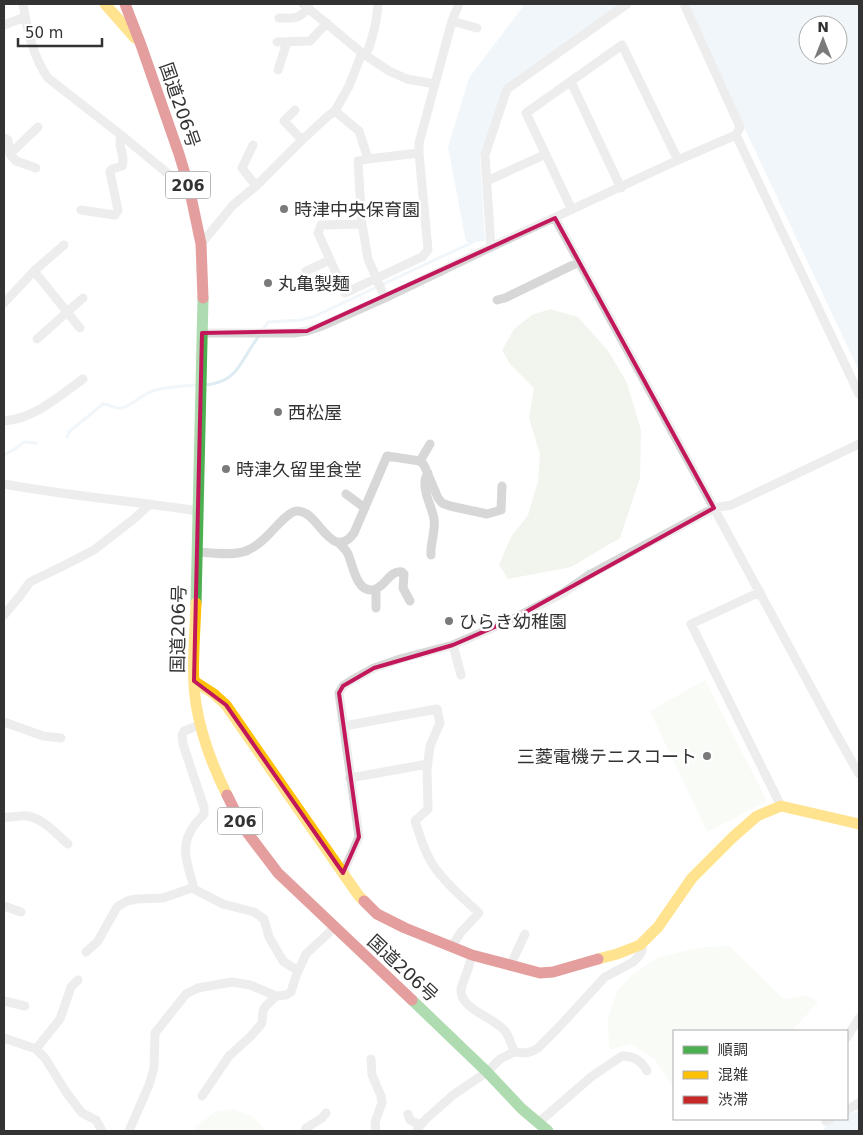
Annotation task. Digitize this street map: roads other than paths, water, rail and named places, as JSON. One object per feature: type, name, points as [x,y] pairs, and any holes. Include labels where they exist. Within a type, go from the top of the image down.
[{"type":"main road","points":[[105,4],[141,45]]},
{"type":"main road","name":"国道206号","points":[[125,4],[179,154],[189,187],[201,244],[203,292],[194,681],[200,724],[218,777],[243,827],[278,873],[487,1072],[522,1109],[548,1131]]},
{"type":"main road","points":[[194,681],[214,694],[226,705],[359,896],[377,914],[472,955],[540,973],[553,972],[617,954],[640,945],[658,927],[692,878],[710,858],[757,816],[781,806],[859,824]]},
{"type":"street","points":[[23,4],[31,42],[41,68],[48,78],[121,134],[172,177],[189,187]]},
{"type":"street","points":[[201,244],[233,205],[256,186],[328,116],[336,111],[374,34],[378,4]]},
{"type":"street","points":[[362,224],[321,225],[318,233],[345,293],[377,280],[422,257],[428,250],[419,143],[458,4]]},
{"type":"street","points":[[491,247],[486,155],[507,88],[627,4]]},
{"type":"street","points":[[202,333],[294,333],[322,326],[384,295],[736,135],[740,127],[684,4]]},
{"type":"street","points":[[279,18],[301,17],[306,6],[389,72],[435,84]]},
{"type":"street","points":[[4,25],[25,17]]},
{"type":"street","points":[[452,21],[477,28]]},
{"type":"street","points":[[277,42],[310,40],[327,23]]},
{"type":"street","points":[[278,70],[287,42]]},
{"type":"street","points":[[572,210],[526,113],[622,45],[678,160]]},
{"type":"street","points":[[571,82],[621,188]]},
{"type":"street","points":[[295,110],[280,118],[302,140]]},
{"type":"street","points":[[336,111],[359,131],[368,159]]},
{"type":"street","points":[[10,154],[38,127]]},
{"type":"street","points":[[81,210],[115,215],[118,210],[110,172],[112,169],[123,164],[120,143],[121,134]]},
{"type":"street","points":[[736,135],[859,394]]},
{"type":"street","points":[[4,138],[8,140],[10,154],[16,161],[36,168]]},
{"type":"street","points":[[253,145],[242,168],[256,186]]},
{"type":"street","points":[[384,295],[368,259],[362,224],[358,161],[419,153]]},
{"type":"street","points":[[487,181],[546,154]]},
{"type":"street","points":[[555,218],[859,774]]},
{"type":"street","points":[[4,303],[34,271],[64,246]]},
{"type":"street","points":[[306,271],[330,260]]},
{"type":"street","points":[[497,300],[505,298],[579,262]]},
{"type":"street","points":[[34,271],[80,328]]},
{"type":"street","points":[[37,339],[83,298]]},
{"type":"street","points":[[4,421],[20,418],[47,405],[83,379]]},
{"type":"street","points":[[420,461],[430,444]]},
{"type":"street","points":[[343,873],[359,836],[339,693],[343,686],[374,668],[453,645],[513,619],[563,593],[589,575],[714,508],[731,505],[859,444]]},
{"type":"street","points":[[338,542],[349,540],[354,533],[387,456],[420,461],[428,473],[438,498],[450,506],[487,514],[501,510],[502,486]]},
{"type":"street","points":[[428,473],[425,484],[435,528],[431,555]]},
{"type":"street","points":[[4,484],[44,492],[198,511]]},
{"type":"street","points":[[346,494],[365,508]]},
{"type":"street","points":[[4,615],[30,582],[94,550],[150,504]]},
{"type":"street","points":[[197,552],[235,553],[246,551],[266,538],[288,515],[297,511],[305,512],[348,552],[359,583],[364,588],[376,589],[399,571],[404,574],[403,588],[410,601]]},
{"type":"street","points":[[376,589],[376,608]]},
{"type":"street","points":[[760,592],[691,624],[781,806]]},
{"type":"street","points":[[453,645],[461,675]]},
{"type":"street","points":[[344,726],[437,709],[440,723],[430,746],[427,788],[428,809],[415,821],[432,864],[443,878],[479,913],[461,932],[452,946]]},
{"type":"street","points":[[4,722],[43,736],[61,738]]},
{"type":"street","points":[[192,888],[184,849],[186,839],[204,814],[204,807],[183,744],[182,735],[184,731],[200,724]]},
{"type":"street","points":[[350,778],[428,764]]},
{"type":"street","points":[[4,817],[26,816],[34,818],[49,827],[68,844]]},
{"type":"street","points":[[86,952],[98,941],[117,907],[127,900],[163,898],[192,888],[223,904],[254,912],[264,919],[269,936],[283,961],[298,971]]},
{"type":"street","points":[[4,906],[21,912]]},
{"type":"street","points":[[130,1131],[154,1068],[155,1033],[186,994],[198,988],[232,982],[250,984],[276,996],[286,995],[291,992],[306,954],[335,927]]},
{"type":"street","points":[[510,966],[525,934]]},
{"type":"street","points":[[408,1114],[410,1120],[418,1128],[453,1096],[487,1072],[500,1058],[514,1052],[526,1053],[538,1048],[605,977],[626,966],[639,956],[642,951],[642,943]]},
{"type":"street","points":[[472,955],[462,983],[464,1000],[504,1030],[514,1052]]},
{"type":"street","points":[[36,1049],[60,1019],[71,987],[78,980]]},
{"type":"street","points":[[202,1096],[229,1056],[262,1023],[264,1007],[276,996]]},
{"type":"street","points":[[4,1001],[24,1006]]},
{"type":"street","points":[[848,1035],[859,1018]]},
{"type":"street","points":[[4,1038],[36,1049],[45,1058],[66,1092],[82,1113],[96,1120],[102,1131]]},
{"type":"street","points":[[538,1123],[591,1077],[622,1056],[633,1058],[643,1064],[647,1071]]},
{"type":"street","points":[[371,1059],[372,1075],[382,1096],[382,1103],[375,1122],[376,1131]]},
{"type":"street","points":[[848,1109],[859,1103]]},
{"type":"street","points":[[305,1131],[306,1128],[322,1118],[326,1113]]},
{"type":"waterway","points":[[205,385],[222,381],[233,374],[268,322],[301,320],[313,317],[473,242]]},
{"type":"waterway","points":[[67,437],[69,432],[103,404],[122,408],[157,390],[197,385]]},
{"type":"waterway","points":[[4,455],[24,442],[37,443]]},
{"type":"waterway","points":[[834,1131],[859,1121]]},
{"type":"place","name":"時津中央保育園","points":[[284,209]]},
{"type":"place","name":"丸亀製麺","points":[[268,283]]},
{"type":"place","name":"西松屋","points":[[278,412]]},
{"type":"place","name":"時津久留里食堂","points":[[226,469]]},
{"type":"place","name":"ひらき幼稚園","points":[[449,621]]},
{"type":"place","name":"三菱電機テニスコート","points":[[707,756]]}]
